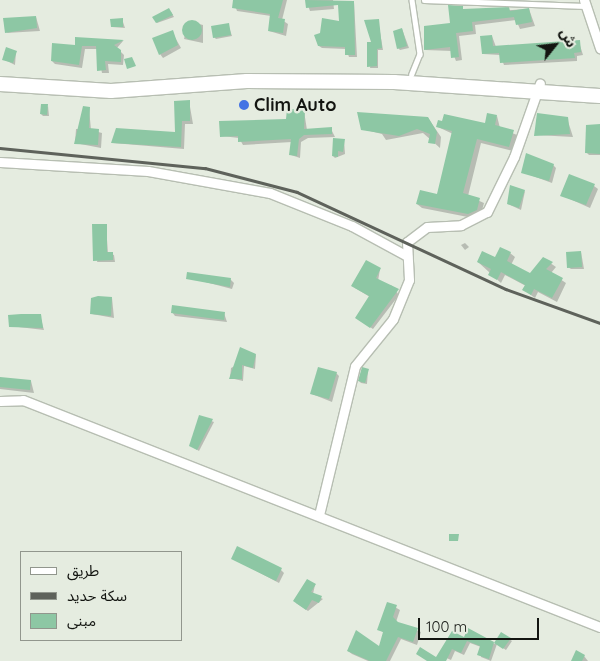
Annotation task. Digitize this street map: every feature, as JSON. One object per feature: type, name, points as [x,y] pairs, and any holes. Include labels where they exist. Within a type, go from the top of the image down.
[{"type":"main road","points":[[0,74],[99,83],[227,73],[412,74],[538,87],[600,96]]},
{"type":"main road","points":[[0,84],[111,91],[217,83],[356,81],[600,88]]},
{"type":"street","points":[[584,3],[600,48]]},
{"type":"street","points":[[320,515],[355,366],[393,319],[409,280],[407,242],[415,232],[477,221],[495,202],[538,87]]},
{"type":"street","points":[[0,162],[148,171],[270,193],[352,226],[407,256]]},
{"type":"street","points":[[0,401],[23,400],[320,515],[600,627]]},
{"type":"lane","points":[[412,0],[420,54],[412,74]]},
{"type":"lane","points":[[424,0],[584,3]]},
{"type":"building","points":[[233,0],[283,0],[278,18],[285,19],[283,33],[268,31],[270,14],[232,8]]},
{"type":"building","points":[[305,0],[354,1],[355,55],[345,55],[345,47],[318,46],[314,35],[320,33],[322,18],[339,21],[338,5],[306,8]]},
{"type":"building","points":[[448,5],[463,6],[463,9],[509,7],[510,11],[529,8],[532,22],[516,25],[514,17],[472,22],[473,31],[456,33],[459,57],[451,58],[450,47],[424,50],[424,26],[450,23]]},
{"type":"building","points":[[169,8],[173,15],[156,23],[152,17]]},
{"type":"building","points":[[36,16],[37,28],[5,33],[3,18]]},
{"type":"building","points":[[123,18],[123,27],[111,27],[110,19]]},
{"type":"building","points":[[379,19],[382,48],[377,49],[377,66],[367,67],[367,42],[371,42],[364,20]]},
{"type":"building","points":[[192,20],[199,23],[202,30],[199,37],[192,40],[185,37],[182,30],[185,23]]},
{"type":"building","points":[[229,23],[231,35],[213,38],[211,26]]},
{"type":"building","points":[[402,28],[407,46],[397,49],[393,31]]},
{"type":"building","points":[[173,30],[178,45],[159,55],[152,38]]},
{"type":"building","points":[[492,35],[493,46],[580,40],[581,52],[574,53],[575,58],[500,63],[499,53],[482,54],[480,36]]},
{"type":"building","points":[[75,37],[124,40],[114,45],[121,50],[121,62],[105,61],[106,70],[97,71],[96,46],[82,46],[79,65],[51,61],[52,43],[75,45]]},
{"type":"building","points":[[6,47],[17,51],[13,63],[2,60]]},
{"type":"building","points":[[132,57],[136,66],[127,69],[124,59]]},
{"type":"building","points":[[190,100],[190,121],[182,121],[181,147],[111,143],[116,128],[175,132],[174,101]]},
{"type":"building","points":[[41,104],[48,104],[47,115],[40,114]]},
{"type":"building","points":[[83,106],[90,107],[89,128],[99,129],[98,145],[74,144]]},
{"type":"building","points":[[287,109],[305,109],[304,129],[332,127],[332,134],[304,135],[299,139],[297,156],[289,155],[291,139],[238,142],[238,136],[220,137],[219,121],[286,119]]},
{"type":"building","points":[[357,112],[428,117],[437,132],[435,144],[428,143],[430,134],[417,129],[399,136],[361,130]]},
{"type":"building","points":[[487,113],[497,115],[495,125],[514,130],[509,147],[477,139],[463,193],[480,198],[477,210],[468,214],[416,204],[420,190],[437,194],[452,131],[436,127],[438,120],[442,121],[444,114],[485,123]]},
{"type":"building","points":[[537,113],[568,117],[570,134],[534,136]]},
{"type":"building","points":[[600,124],[600,154],[585,153],[586,125]]},
{"type":"building","points":[[333,138],[345,139],[343,152],[338,151],[338,157],[332,156]]},
{"type":"building","points":[[526,153],[554,164],[549,181],[521,173]]},
{"type":"building","points":[[569,174],[595,184],[586,205],[560,196]]},
{"type":"building","points":[[510,185],[525,190],[519,208],[507,204]]},
{"type":"building","points":[[92,224],[107,224],[107,252],[113,252],[113,260],[93,261]]},
{"type":"building","points":[[500,247],[511,252],[507,261],[530,273],[543,257],[553,262],[546,269],[563,278],[552,298],[534,289],[531,295],[522,290],[525,285],[501,272],[497,280],[488,275],[491,269],[477,262],[482,251],[495,257]]},
{"type":"building","points":[[581,251],[582,267],[567,268],[566,252]]},
{"type":"building","points":[[366,260],[381,268],[376,278],[399,289],[370,328],[355,318],[369,296],[351,286]]},
{"type":"building","points":[[187,272],[231,278],[230,287],[186,279]]},
{"type":"building","points":[[98,296],[112,297],[111,316],[90,314],[91,298]]},
{"type":"building","points":[[172,305],[225,312],[224,320],[171,313]]},
{"type":"building","points":[[41,314],[43,328],[9,327],[8,315]]},
{"type":"building","points":[[240,347],[256,354],[253,368],[242,365],[242,379],[229,379]]},
{"type":"building","points":[[318,367],[337,372],[329,399],[310,394]]},
{"type":"building","points":[[362,367],[369,369],[365,383],[358,381]]},
{"type":"building","points":[[0,377],[31,380],[30,390],[0,387]]},
{"type":"building","points":[[199,415],[213,419],[197,450],[189,446]]},
{"type":"building","points":[[449,534],[459,534],[458,541],[449,541]]},
{"type":"building","points":[[237,546],[282,568],[276,581],[231,559]]},
{"type":"building","points":[[307,579],[316,584],[311,592],[322,596],[319,603],[312,600],[306,610],[293,601]]},
{"type":"building","points":[[387,602],[397,605],[393,617],[398,622],[418,628],[413,642],[398,637],[386,661],[370,661],[347,651],[356,630],[379,646],[383,632],[377,630]]},
{"type":"building","points":[[468,628],[494,642],[489,659],[477,655],[480,646],[467,641],[461,653],[452,649],[446,661],[427,661],[416,654],[420,647],[436,657],[452,631],[464,637]]},
{"type":"building","points":[[501,632],[511,638],[503,649],[494,643]]},
{"type":"building","points":[[576,650],[585,655],[582,661],[571,661]]},
{"type":"railway","points":[[0,148],[205,168],[297,192],[506,289],[600,323]]},
{"type":"place","name":"Clim Auto","points":[[244,105]]}]
